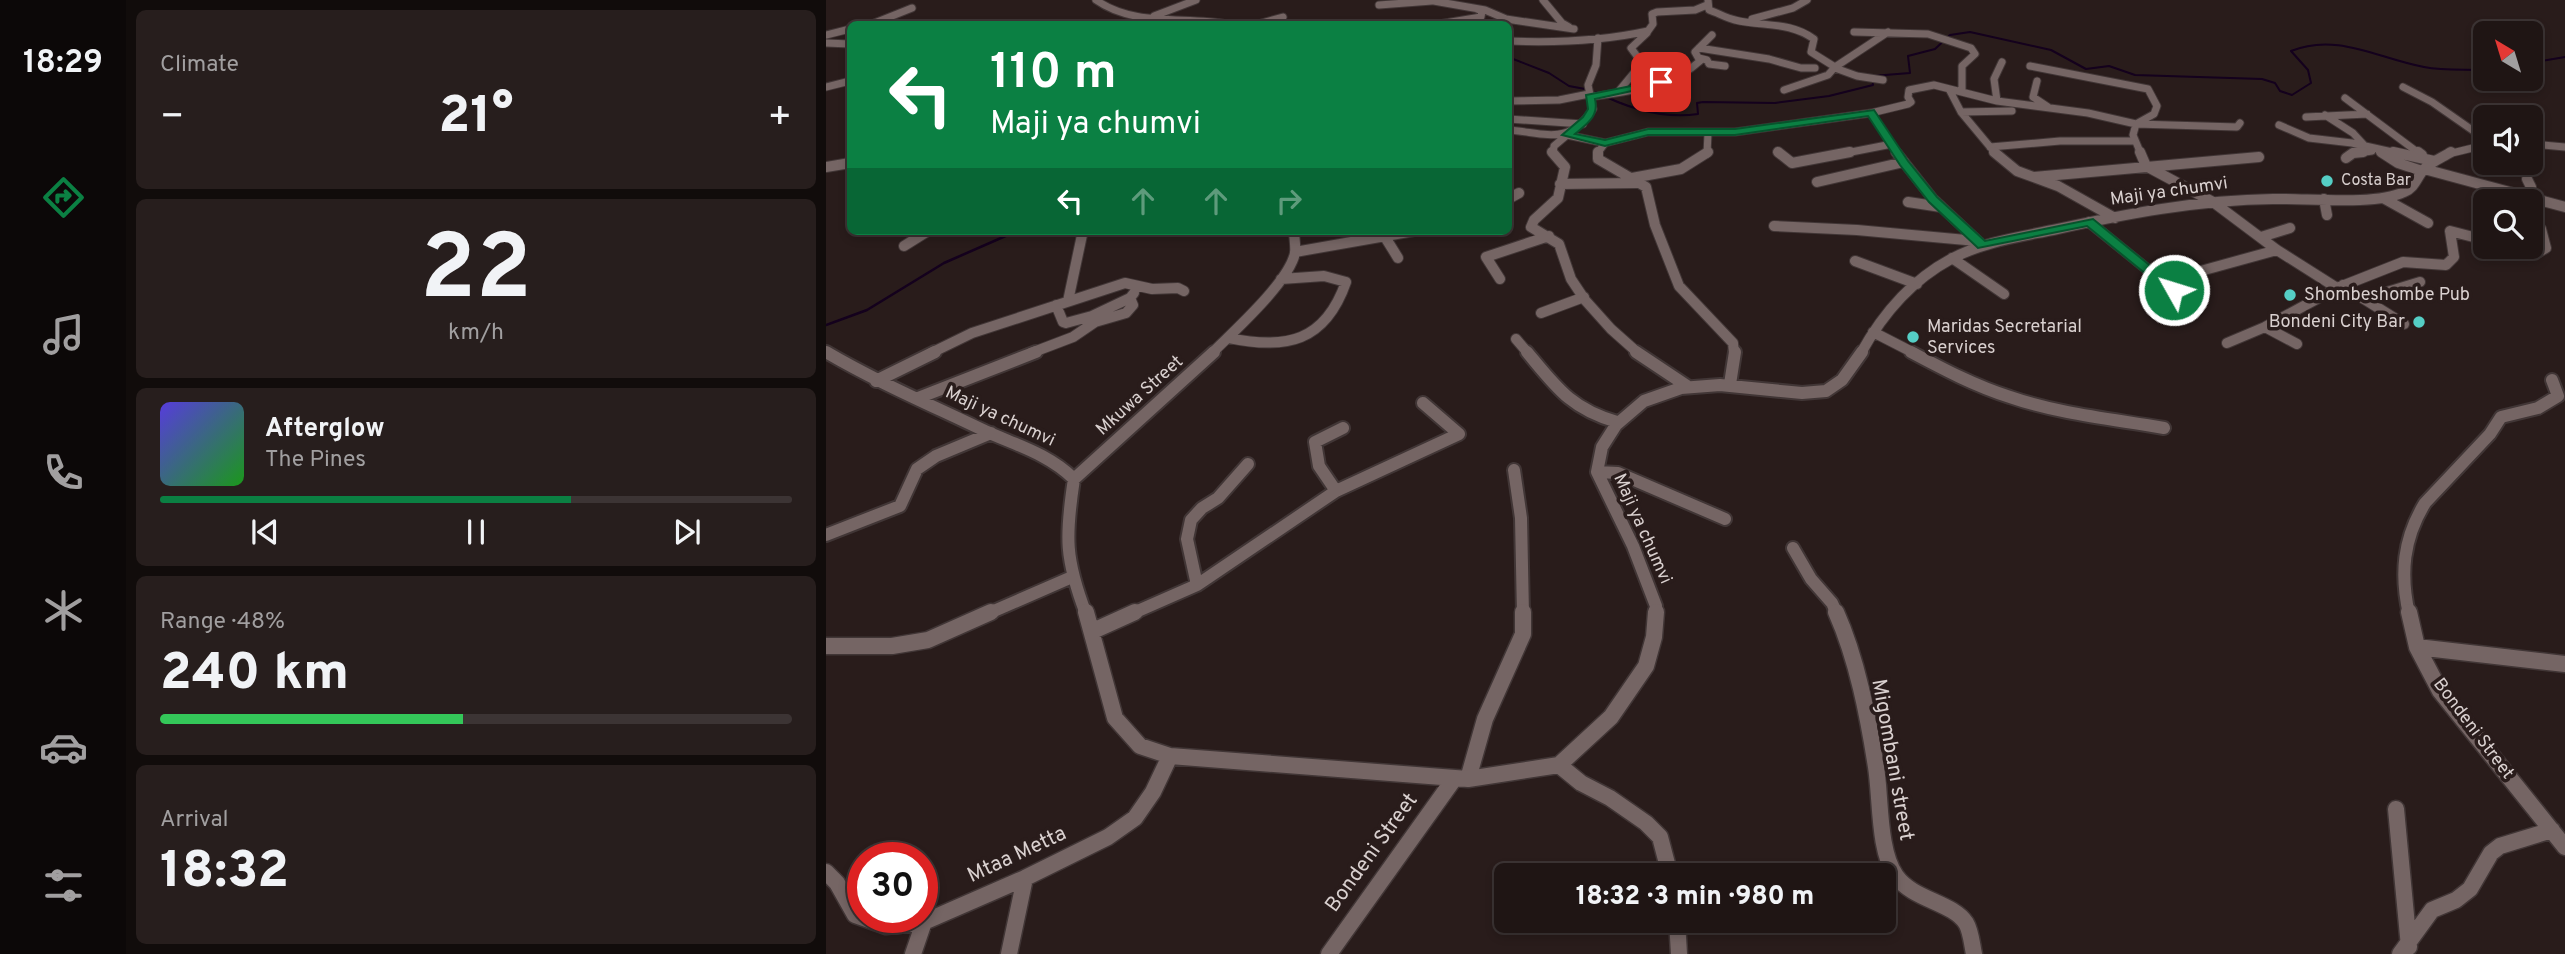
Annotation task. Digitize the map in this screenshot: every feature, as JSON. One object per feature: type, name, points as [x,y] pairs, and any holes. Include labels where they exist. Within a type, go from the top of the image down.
[{"type":"street","points":[[1096,0],[1106,8],[1125,15],[1184,21]]},
{"type":"street","points":[[1155,19],[1196,0]]},
{"type":"street","points":[[1378,5],[1430,0],[1477,9],[1506,19],[1574,29]]},
{"type":"street","points":[[1543,0],[1562,23],[1598,38]]},
{"type":"street","points":[[1741,22],[1795,15],[1807,0]]},
{"type":"street","points":[[1618,92],[1642,63],[1631,51],[1632,45],[1653,24],[1651,16],[1655,13],[1695,10],[1708,3],[1717,15],[1741,22],[1783,23],[1802,31],[1814,39],[1811,52],[1833,66],[1857,76],[1882,80]]},
{"type":"street","points":[[882,21],[912,8]]},
{"type":"street","points":[[1456,21],[1481,17],[1482,11],[1477,9]]},
{"type":"street","points":[[1113,19],[1125,15]]},
{"type":"street","points":[[1795,15],[1802,31]]},
{"type":"street","points":[[1269,21],[1283,17]]},
{"type":"street","points":[[1496,21],[1506,19]]},
{"type":"street","points":[[826,35],[847,30]]},
{"type":"street","points":[[1512,41],[1598,38],[1648,31]]},
{"type":"street","points":[[1854,32],[1928,34],[1971,48],[1975,54],[1964,62],[1961,73],[1945,86]]},
{"type":"street","points":[[1699,48],[1777,61],[1801,68],[1815,68],[1833,66],[1888,32]]},
{"type":"street","points":[[1712,35],[1695,52],[1709,64],[1726,66]]},
{"type":"street","points":[[1598,38],[1596,65],[1588,85],[1592,109],[1583,124],[1551,150],[1564,167],[1556,201],[1531,224],[1534,230],[1549,236],[1562,247],[1572,282],[1639,356],[1687,386]]},
{"type":"street","points":[[826,43],[847,44]]},
{"type":"street","points":[[1512,101],[1559,100],[1618,92],[1668,79],[1697,66],[1699,58]]},
{"type":"street","points":[[1997,101],[1994,87],[1996,73],[2003,62]]},
{"type":"street","points":[[1784,90],[1828,75],[1833,66]]},
{"type":"street","points":[[2030,66],[2148,89],[2157,103],[2157,109],[2152,117],[2136,124]]},
{"type":"street","points":[[1813,81],[1811,75],[1815,68]]},
{"type":"street","points":[[1945,86],[1961,73]]},
{"type":"street","points":[[2037,81],[2033,97],[2052,108]]},
{"type":"street","points":[[826,87],[847,82]]},
{"type":"street","points":[[1945,86],[1997,101],[2088,113],[2136,124],[2237,127],[2240,123]]},
{"type":"street","points":[[1945,86],[1961,112],[2009,165],[2058,186],[2115,218]]},
{"type":"street","points":[[1512,130],[1567,135],[1605,143],[1656,131],[1708,134],[1735,132],[1871,113],[1908,104],[1911,102],[1908,97],[1909,90],[1945,86],[1994,87]]},
{"type":"street","points":[[2403,87],[2432,102],[2473,131]]},
{"type":"street","points":[[2345,98],[2426,165]]},
{"type":"street","points":[[1961,112],[2012,111]]},
{"type":"street","points":[[1871,113],[1904,162],[1942,207],[1980,243]]},
{"type":"street","points":[[2306,117],[2367,114]]},
{"type":"street","points":[[2325,115],[2353,133],[2365,146]]},
{"type":"street","points":[[1512,119],[1583,124]]},
{"type":"street","points":[[2136,124],[2134,141],[2146,166],[2213,202],[2277,250],[2404,324]]},
{"type":"street","points":[[2279,124],[2309,138],[2384,151],[2398,163],[2426,165],[2498,189]]},
{"type":"street","points":[[1560,184],[1636,181],[1679,171],[1694,165],[1708,153],[1708,134]]},
{"type":"street","points":[[1990,147],[2060,141],[2134,141]]},
{"type":"street","points":[[1605,143],[1597,153],[1598,159],[1647,190],[1655,225],[1679,286],[1733,343],[1730,384]]},
{"type":"street","points":[[1778,152],[1788,162],[1796,163],[1892,144]]},
{"type":"street","points":[[2543,146],[2565,147]]},
{"type":"street","name":"Maji ya chumvi","points":[[1559,765],[1611,717],[1646,666],[1654,638],[1656,606],[1633,546],[1597,472],[1597,464],[1607,438],[1617,422],[1634,407],[1657,395],[1687,386],[1730,384],[1805,394],[1829,390],[1843,379],[1873,332],[1897,303],[1952,258],[1980,243],[2213,202],[2383,198],[2406,192],[2418,181],[2426,165],[2459,149],[2473,147]]},
{"type":"street","points":[[2346,158],[2358,152],[2384,151]]},
{"type":"street","points":[[2034,177],[2259,157]]},
{"type":"street","points":[[1817,182],[1904,162]]},
{"type":"street","points":[[826,167],[847,164]]},
{"type":"street","points":[[2527,179],[2531,187],[2529,189]]},
{"type":"street","points":[[1512,197],[1518,193]]},
{"type":"street","points":[[2383,198],[2428,223]]},
{"type":"street","points":[[2324,199],[2327,215]]},
{"type":"street","points":[[1908,202],[1942,207]]},
{"type":"street","points":[[2543,202],[2565,207]]},
{"type":"street","points":[[2089,222],[2174,290]]},
{"type":"street","points":[[1774,226],[1857,230],[1980,243]]},
{"type":"street","points":[[2262,237],[2290,228]]},
{"type":"street","points":[[2227,344],[2265,327],[2340,286],[2403,262],[2427,261],[2446,265],[2451,263],[2454,257],[2450,231],[2473,237]]},
{"type":"street","points":[[904,246],[922,235]]},
{"type":"street","points":[[1068,301],[1082,235]]},
{"type":"street","name":"Mkuwa Street","points":[[1074,479],[1228,338],[1281,279],[1295,251],[1294,235]]},
{"type":"street","points":[[1295,251],[1395,235]]},
{"type":"street","points":[[1500,279],[1486,257],[1549,236]]},
{"type":"street","points":[[1385,237],[1398,258]]},
{"type":"street","points":[[2197,272],[2277,250]]},
{"type":"street","points":[[1952,258],[2004,294]]},
{"type":"street","points":[[1855,261],[1917,284]]},
{"type":"street","points":[[1228,338],[1276,345],[1294,340],[1327,320],[1346,284],[1340,278],[1281,279]]},
{"type":"street","points":[[2364,299],[2420,282]]},
{"type":"street","points":[[876,382],[972,333],[1125,283],[1138,288],[1163,291],[1178,288],[1184,291]]},
{"type":"street","points":[[1056,305],[1063,322],[1066,323],[1092,316],[1129,299],[1138,288]]},
{"type":"street","points":[[1541,313],[1584,297]]},
{"type":"street","points":[[918,398],[1073,337],[1096,322],[1123,315],[1133,305],[1129,299]]},
{"type":"street","points":[[2265,327],[2298,344]]},
{"type":"street","points":[[1873,332],[1962,377],[2012,398],[2067,411],[2164,428]]},
{"type":"street","points":[[1516,339],[1574,405],[1597,418],[1617,422]]},
{"type":"street","name":"Maji ya chumvi","points":[[826,352],[876,382],[918,398],[1050,460],[1074,479]]},
{"type":"street","name":"Bondeni Street","points":[[2552,380],[2558,396],[2555,400],[2537,411],[2501,417],[2490,434],[2425,503],[2408,534],[2404,591],[2417,647],[2440,691],[2565,847]]},
{"type":"street","points":[[1093,631],[1197,584],[1230,565],[1265,538],[1336,491],[1459,434],[1423,403]]},
{"type":"street","points":[[1336,491],[1319,466],[1315,442],[1343,428]]},
{"type":"street","points":[[826,535],[900,506],[905,501],[913,474],[925,463],[991,433]]},
{"type":"street","points":[[1197,584],[1187,539],[1191,520],[1202,508],[1218,498],[1248,464]]},
{"type":"street","points":[[1461,779],[1523,635],[1521,518],[1514,470]]},
{"type":"street","points":[[1597,472],[1618,473],[1725,519]]},
{"type":"street","points":[[1074,479],[1066,531],[1072,577],[1093,631],[1098,664],[1115,718],[1140,746],[1170,756],[1461,779],[1559,765],[1581,783],[1633,812],[1646,823],[1660,837],[1667,863]]},
{"type":"street","name":"Migombani street","points":[[1793,548],[1811,579],[1832,603],[1852,656],[1876,766],[1886,851],[1895,875],[1909,890],[1952,912],[1966,923],[1974,954]]},
{"type":"street","points":[[826,646],[892,646],[946,635],[1024,596],[1072,577]]},
{"type":"street","points":[[2417,647],[2565,664]]},
{"type":"street","name":"Mtaa Metta","points":[[938,916],[1025,878],[1108,837],[1135,818],[1153,792],[1170,756]]},
{"type":"street","name":"Bondeni Street","points":[[1329,954],[1461,779]]},
{"type":"street","points":[[2396,809],[2406,951]]},
{"type":"street","points":[[2406,951],[2432,910],[2456,900],[2470,889],[2486,859],[2500,846],[2552,830]]},
{"type":"street","name":"Mtaa Metta","points":[[826,872],[837,883],[847,901]]},
{"type":"street","points":[[1009,954],[1025,878]]},
{"type":"street","points":[[913,954],[920,933]]},
{"type":"street","points":[[1677,933],[1679,954]]},
{"type":"waterway","points":[[1596,92],[1633,107],[1672,115],[1698,114],[1697,103],[1703,102],[1775,103],[1829,96],[1873,85],[1872,76],[1910,73],[1908,56],[1935,49],[1950,35],[1970,32],[2051,50],[2086,69],[2109,66],[2135,75],[2262,79],[2275,83],[2280,91],[2292,95],[2311,83],[2308,70],[2291,51],[2308,46],[2341,46],[2432,68],[2473,70]]},
{"type":"waterway","points":[[2543,61],[2565,57]]},
{"type":"waterway","points":[[1512,59],[1549,73],[1569,86],[1585,89]]},
{"type":"waterway","points":[[826,325],[867,310],[944,263],[1008,235]]},
{"type":"place","name":"Costa Bar","points":[[2327,181]]},
{"type":"place","name":"Shombeshombe Pub","points":[[2290,295]]},
{"type":"place","name":"Bondeni City Bar","points":[[2419,322]]},
{"type":"place","name":"Maridas Secretarial Services","points":[[1913,337]]},
{"type":"route","points":[[1661,82],[1590,97],[1592,109],[1588,119],[1567,135],[1605,143],[1648,132],[1735,132],[1871,113],[1933,199],[1983,246],[2089,222],[2174,290]]}]
